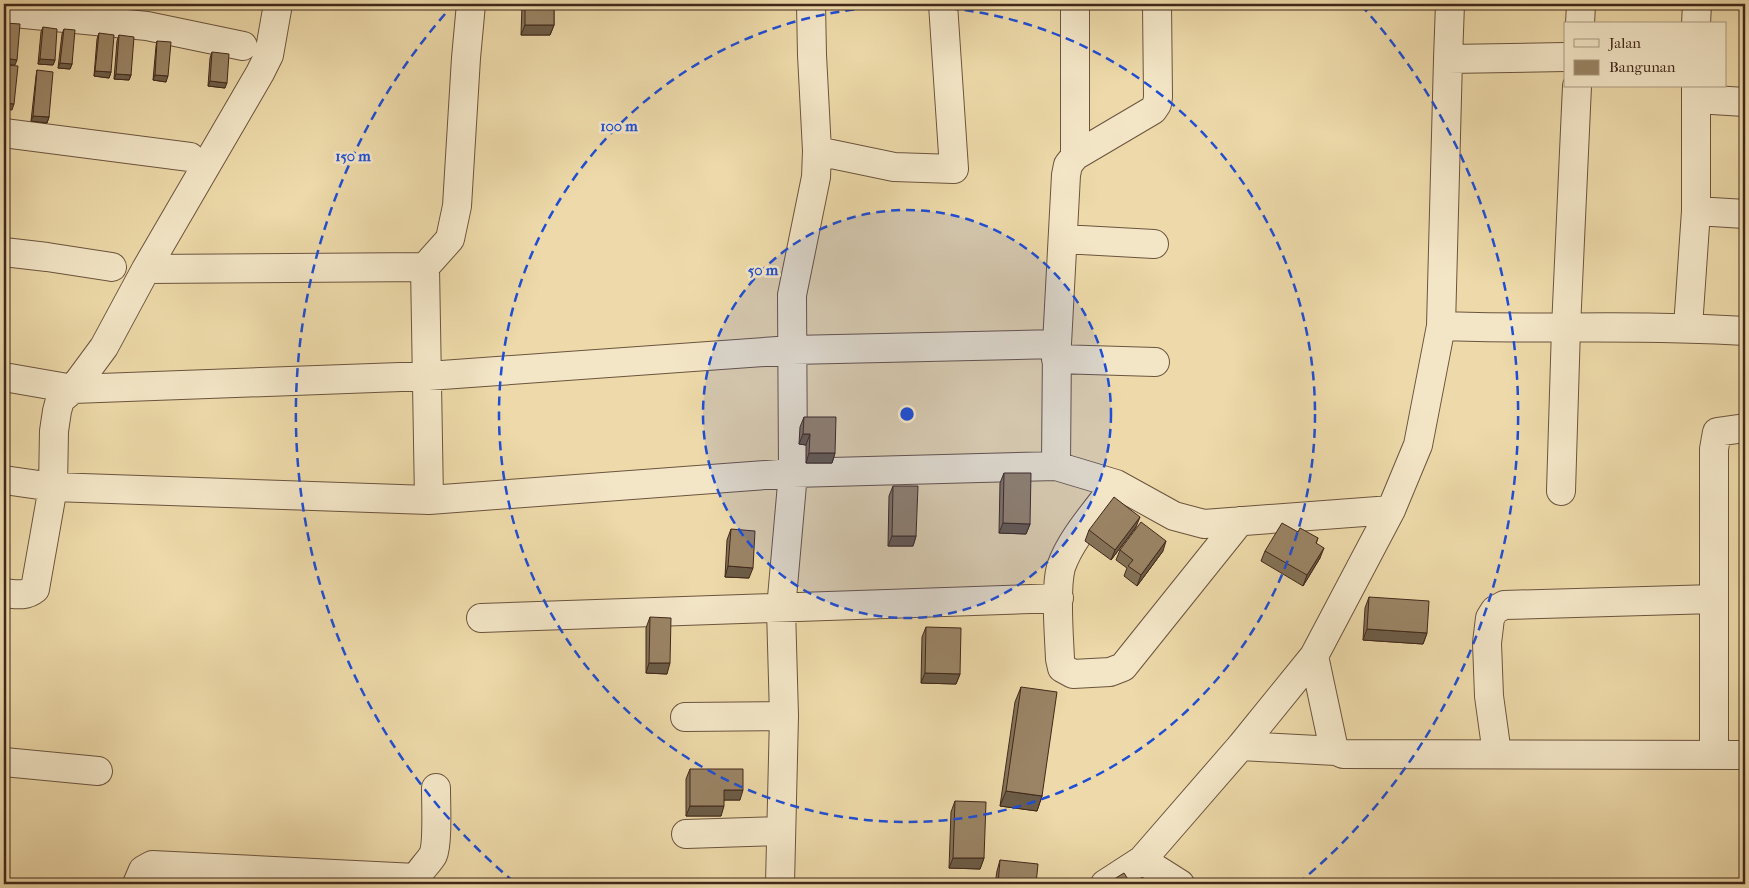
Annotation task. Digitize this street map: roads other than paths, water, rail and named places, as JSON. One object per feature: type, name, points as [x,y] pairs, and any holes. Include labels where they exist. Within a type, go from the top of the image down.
[{"type":"street","points":[[4,593],[29,594],[35,589],[53,487],[54,431],[60,400],[73,389],[104,347],[146,269],[269,55],[278,4]]},
{"type":"street","points":[[429,500],[425,267],[450,239],[457,206],[471,4]]},
{"type":"street","points":[[780,884],[784,716],[781,609],[792,473],[792,295],[816,177],[817,151],[812,55],[812,4]]},
{"type":"street","points":[[817,151],[894,167],[954,169],[943,4]]},
{"type":"street","points":[[1075,4],[1075,156]]},
{"type":"street","points":[[1056,466],[1057,351],[1068,164],[1075,156],[1153,110],[1157,104],[1157,4]]},
{"type":"street","points":[[1105,884],[1142,860],[1241,746],[1314,656],[1391,510],[1418,444],[1441,326],[1450,4]]},
{"type":"street","points":[[1580,22],[1581,4]]},
{"type":"street","points":[[1696,22],[1697,4]]},
{"type":"street","points":[[4,12],[148,26],[243,46]]},
{"type":"street","points":[[1448,59],[1564,57]]},
{"type":"street","points":[[1561,491],[1577,88]]},
{"type":"street","points":[[1688,327],[1696,211],[1696,93],[1745,102]]},
{"type":"street","points":[[4,134],[190,157]]},
{"type":"street","points":[[1696,211],[1745,214]]},
{"type":"street","points":[[1063,239],[1154,244]]},
{"type":"street","points":[[4,252],[112,267]]},
{"type":"street","points":[[146,269],[425,267]]},
{"type":"street","points":[[1441,326],[1688,327],[1745,331]]},
{"type":"street","points":[[4,377],[73,389],[428,376],[792,350],[1057,351],[1155,362]]},
{"type":"street","points":[[1714,755],[1714,450],[1717,432],[1745,428]]},
{"type":"street","points":[[4,480],[53,487],[429,500],[792,473],[1056,466],[1116,484],[1174,516],[1204,524],[1391,510]]},
{"type":"street","points":[[1116,484],[1073,542],[1061,567],[1059,579],[1060,659],[1062,668],[1073,674],[1110,672],[1123,667],[1240,521]]},
{"type":"street","points":[[482,618],[1059,598]]},
{"type":"street","points":[[1496,754],[1489,696],[1487,643],[1490,618],[1495,610],[1504,605],[1714,599]]},
{"type":"street","points":[[1314,656],[1333,745],[1336,751]]},
{"type":"street","points":[[685,717],[784,716]]},
{"type":"street","points":[[1241,746],[1336,751],[1343,754],[1745,755]]},
{"type":"street","points":[[4,762],[98,771]]},
{"type":"street","points":[[137,884],[142,870],[152,865],[415,881],[433,854],[436,788]]},
{"type":"street","points":[[686,834],[780,831]]},
{"type":"street","points":[[1142,860],[1180,884]]}]
